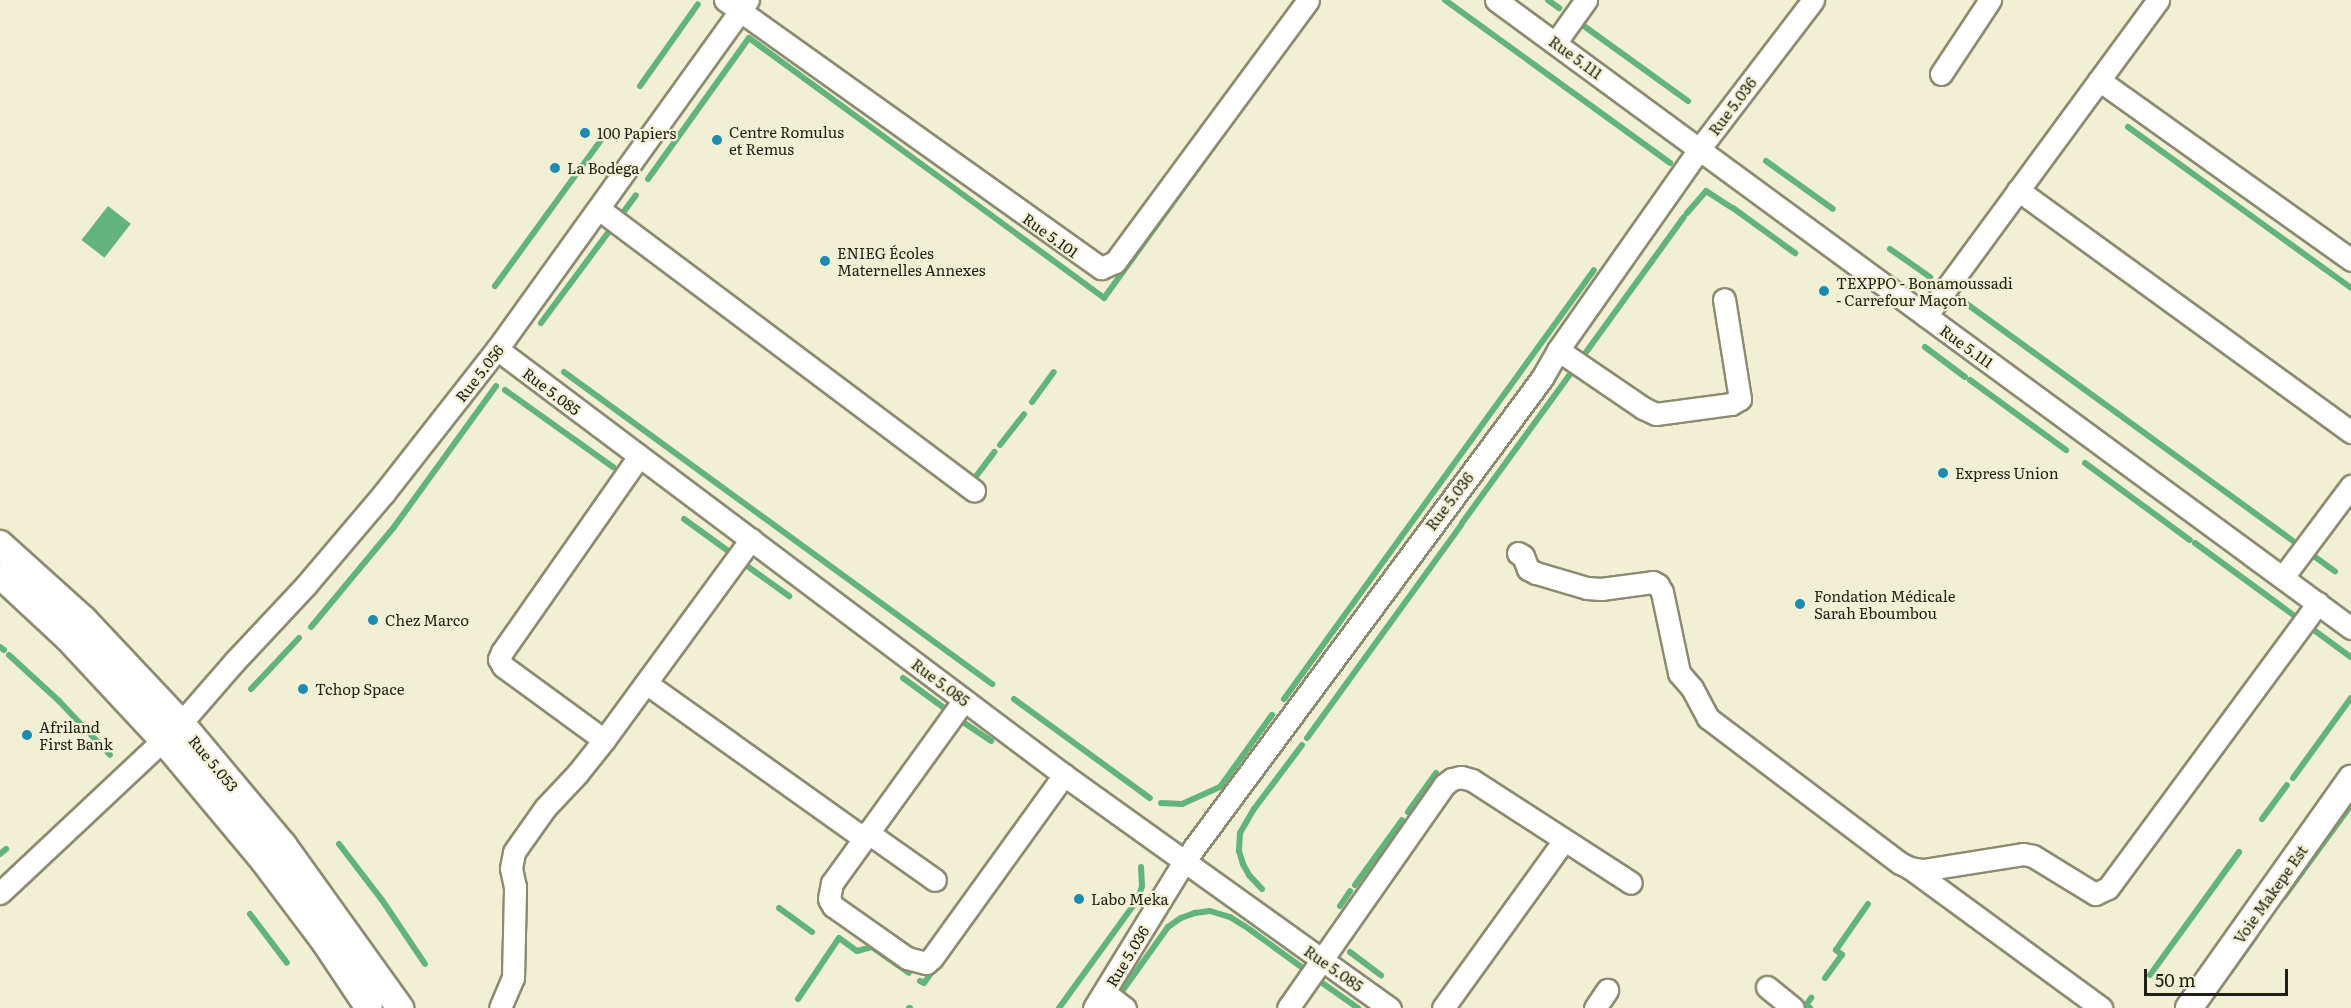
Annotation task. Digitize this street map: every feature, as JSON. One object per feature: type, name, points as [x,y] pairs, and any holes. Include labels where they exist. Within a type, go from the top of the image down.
[{"type":"main road","name":"Rue 5.053","points":[[0,544],[84,620],[172,732],[325,942],[369,1008]]},
{"type":"main road","name":"Rue 5.053","points":[[0,575],[172,732],[283,846],[400,1008]]},
{"type":"main road","name":"Voie Makepe Est","points":[[2189,1008],[2351,779]]},
{"type":"street","name":"Rue 5.101","points":[[738,4],[1101,268],[1115,262],[1308,0]]},
{"type":"street","name":"Rue 5.111","points":[[1496,0],[2351,628]]},
{"type":"street","points":[[1556,42],[1586,0]]},
{"type":"street","name":"Rue 5.036","points":[[1099,1001],[1185,860],[1542,378],[1558,350],[1700,148],[1813,0]]},
{"type":"street","points":[[1941,74],[1990,0]]},
{"type":"street","points":[[1926,316],[2158,0]]},
{"type":"street","name":"Rue 5.056","points":[[0,893],[172,732],[306,585],[384,493],[497,350],[599,209],[738,4]]},
{"type":"street","points":[[2099,80],[2351,260]]},
{"type":"street","points":[[2018,190],[2351,432]]},
{"type":"street","points":[[599,209],[974,491]]},
{"type":"street","points":[[1558,350],[1643,408],[1656,414],[1731,404],[1740,399],[1724,299]]},
{"type":"street","name":"Rue 5.085","points":[[497,350],[1064,775],[1390,1008]]},
{"type":"street","points":[[604,740],[503,666],[500,659],[502,652],[639,456]]},
{"type":"street","points":[[2283,577],[2351,486]]},
{"type":"street","points":[[500,1008],[513,978],[515,887],[511,868],[514,852],[545,808],[563,786],[577,774],[604,740],[750,539]]},
{"type":"street","points":[[1518,553],[1528,568],[1536,573],[1587,588],[1601,589],[1653,582],[1658,585],[1662,592],[1679,674],[1692,688],[1708,718],[2102,1008]]},
{"type":"street","points":[[1910,868],[1923,870],[2023,854],[2033,856],[2088,892],[2101,894],[2108,888],[2318,603]]},
{"type":"street","points":[[646,683],[865,835],[935,880]]},
{"type":"street","points":[[964,700],[832,883],[829,899],[833,906],[907,958],[926,963],[932,958],[1064,775]]},
{"type":"street","points":[[1288,1008],[1444,785],[1452,779],[1461,777],[1472,780],[1631,883]]},
{"type":"street","points":[[1443,1008],[1564,840]]},
{"type":"street","points":[[1767,987],[1794,1008]]},
{"type":"street","points":[[1595,1008],[1607,990]]},
{"type":"street","points":[[1099,1001],[1125,1008]]},
{"type":"shaded area","points":[[108,206],[131,224],[104,258],[82,240]]},
{"type":"waterway","points":[[1445,0],[1670,163]]},
{"type":"waterway","points":[[1548,0],[1559,8]]},
{"type":"waterway","points":[[640,86],[698,4]]},
{"type":"waterway","points":[[1577,21],[1688,101]]},
{"type":"waterway","points":[[648,179],[749,38],[1104,298],[1257,87]]},
{"type":"waterway","points":[[2128,127],[2351,288]]},
{"type":"waterway","points":[[495,286],[607,132]]},
{"type":"waterway","points":[[1766,161],[1833,209]]},
{"type":"waterway","points":[[1687,213],[1706,191],[1731,207]]},
{"type":"waterway","points":[[541,323],[636,195]]},
{"type":"waterway","points":[[1733,208],[1795,253]]},
{"type":"waterway","points":[[1584,355],[1684,217]]},
{"type":"waterway","points":[[1890,249],[1930,277]]},
{"type":"waterway","points":[[1284,699],[1594,270]]},
{"type":"waterway","points":[[1949,291],[2335,571]]},
{"type":"waterway","points":[[1925,347],[1965,377]]},
{"type":"waterway","points":[[1462,523],[1576,366]]},
{"type":"waterway","points":[[564,372],[992,684]]},
{"type":"waterway","points":[[1032,402],[1054,372]]},
{"type":"waterway","points":[[1970,380],[2066,450]]},
{"type":"waterway","points":[[311,627],[394,527],[496,386]]},
{"type":"waterway","points":[[505,390],[613,467]]},
{"type":"waterway","points":[[1000,445],[1024,414]]},
{"type":"waterway","points":[[971,483],[994,452]]},
{"type":"waterway","points":[[2085,463],[2190,540]]},
{"type":"waterway","points":[[684,519],[731,553]]},
{"type":"waterway","points":[[1307,738],[1461,525]]},
{"type":"waterway","points":[[2195,543],[2351,657]]},
{"type":"waterway","points":[[743,563],[789,596]]},
{"type":"waterway","points":[[251,689],[299,638]]},
{"type":"waterway","points":[[0,647],[4,650]]},
{"type":"waterway","points":[[9,655],[59,701],[110,755]]},
{"type":"waterway","points":[[903,678],[951,713]]},
{"type":"waterway","points":[[2293,778],[2351,698]]},
{"type":"waterway","points":[[1014,699],[1150,798]]},
{"type":"waterway","points":[[1161,803],[1182,804],[1220,787],[1272,715]]},
{"type":"waterway","points":[[963,722],[991,741]]},
{"type":"waterway","points":[[1262,889],[1249,875],[1243,864],[1239,851],[1240,833],[1254,809],[1302,745]]},
{"type":"waterway","points":[[1408,812],[1436,773]]},
{"type":"waterway","points":[[2262,819],[2287,785]]},
{"type":"waterway","points":[[2284,897],[2351,805]]},
{"type":"waterway","points":[[1355,885],[1402,820]]},
{"type":"waterway","points":[[339,844],[382,900],[425,964]]},
{"type":"waterway","points":[[0,854],[6,849]]},
{"type":"waterway","points":[[2150,975],[2239,852]]},
{"type":"waterway","points":[[1059,1008],[1138,899],[1142,886],[1141,867]]},
{"type":"waterway","points":[[1340,906],[1350,891]]},
{"type":"waterway","points":[[1825,978],[1842,955],[1836,950],[1868,904]]},
{"type":"waterway","points":[[779,908],[812,932]]},
{"type":"waterway","points":[[1118,997],[1168,927],[1181,918],[1210,911],[1230,917],[1246,927]]},
{"type":"waterway","points":[[250,914],[287,963]]},
{"type":"waterway","points":[[1249,929],[1307,971]]},
{"type":"waterway","points":[[2230,972],[2256,936]]},
{"type":"waterway","points":[[798,999],[839,938],[857,951],[872,947],[909,973]]},
{"type":"waterway","points":[[1350,952],[1381,975]]},
{"type":"waterway","points":[[920,981],[924,983],[937,965]]},
{"type":"waterway","points":[[1318,980],[1358,1008]]},
{"type":"waterway","points":[[1810,1008],[1806,1005],[1811,998]]},
{"type":"place","name":"100 Papiers","points":[[585,133]]},
{"type":"place","name":"Centre Romulus et Remus","points":[[717,140]]},
{"type":"place","name":"La Bodega","points":[[555,168]]},
{"type":"place","name":"ENIEG Écoles Maternelles Annexes","points":[[825,261]]},
{"type":"place","name":"TEXPPO - Bonamoussadi - Carrefour Maçon","points":[[1824,291]]},
{"type":"place","name":"Express Union","points":[[1943,473]]},
{"type":"place","name":"Fondation Médicale Sarah Eboumbou","points":[[1800,604]]},
{"type":"place","name":"Chez Marco","points":[[373,620]]},
{"type":"place","name":"Tchop Space","points":[[303,689]]},
{"type":"place","name":"Afriland First Bank","points":[[27,735]]},
{"type":"place","name":"Labo Meka","points":[[1079,899]]}]
